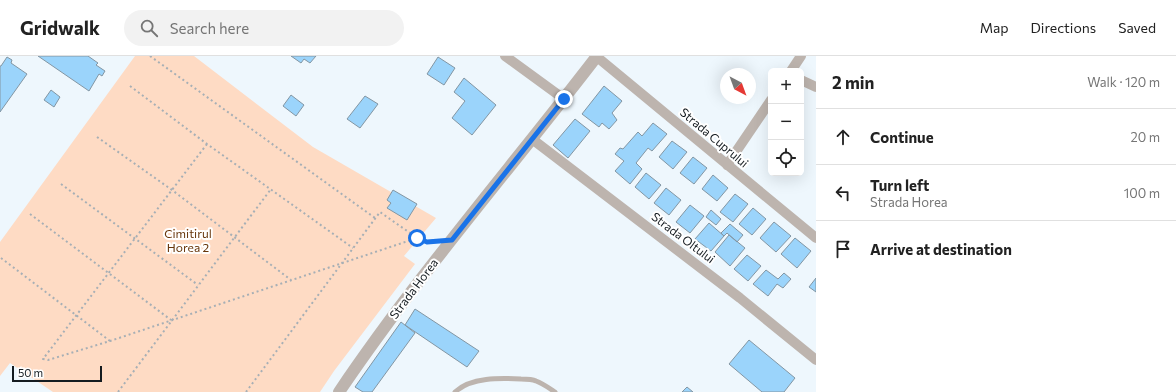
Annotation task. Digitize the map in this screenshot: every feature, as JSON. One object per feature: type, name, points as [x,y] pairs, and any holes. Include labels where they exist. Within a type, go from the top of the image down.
[{"type":"street","points":[[505,56],[564,99]]},
{"type":"street","name":"Strada Horea","points":[[342,389],[365,353],[597,56]]},
{"type":"street","name":"Strada Cuprului","points":[[597,56],[816,238]]},
{"type":"street","points":[[793,68],[801,56]]},
{"type":"street","points":[[804,81],[816,87]]},
{"type":"street","points":[[727,165],[768,104]]},
{"type":"street","name":"Strada Oltului","points":[[532,139],[740,298],[816,360]]},
{"type":"lane","points":[[455,392],[470,384],[483,380],[508,378],[535,380],[555,392]]},
{"type":"path","points":[[150,56],[375,218]]},
{"type":"path","points":[[130,86],[207,144],[353,248]]},
{"type":"path","points":[[97,137],[172,190],[291,280]]},
{"type":"path","points":[[207,144],[43,359],[48,360],[110,341],[417,238]]},
{"type":"path","points":[[61,184],[198,285]]},
{"type":"path","points":[[118,392],[270,189]]},
{"type":"path","points":[[246,392],[380,212],[417,238],[427,242],[452,240]]},
{"type":"path","points":[[30,214],[171,320]]},
{"type":"path","points":[[1,258],[110,341]]},
{"type":"green space","name":"Cimitirul Horea 2","points":[[135,56],[194,56],[313,147],[436,218],[404,256],[415,264],[334,371],[320,392],[53,392],[10,363],[0,376],[0,242]]},
{"type":"building","points":[[38,56],[88,56],[98,63],[96,65],[105,71],[102,76],[99,74],[89,91]]},
{"type":"building","points":[[291,56],[316,56],[310,63],[304,59],[301,63]]},
{"type":"building","points":[[7,57],[12,60],[11,63],[27,74],[0,112],[0,66]]},
{"type":"building","points":[[438,57],[455,68],[444,85],[427,74]]},
{"type":"building","points":[[464,78],[496,105],[472,135],[452,118],[465,101],[454,92]]},
{"type":"building","points":[[604,86],[622,101],[612,113],[617,120],[609,129],[602,123],[599,127],[582,114]]},
{"type":"building","points":[[51,90],[60,97],[54,107],[44,100]]},
{"type":"building","points":[[291,95],[304,105],[296,116],[283,106]]},
{"type":"building","points":[[365,96],[378,104],[360,128],[347,119]]},
{"type":"building","points":[[575,119],[590,131],[568,158],[553,145]]},
{"type":"building","points":[[653,123],[667,134],[652,151],[648,148],[636,163],[642,169],[630,184],[615,171],[624,161],[615,154],[620,148],[623,149],[638,132],[642,136]]},
{"type":"building","points":[[672,141],[687,152],[673,169],[659,157]]},
{"type":"building","points":[[693,157],[707,168],[694,184],[680,173]]},
{"type":"building","points":[[646,173],[661,185],[649,199],[635,187]]},
{"type":"building","points":[[713,175],[728,188],[717,201],[702,189]]},
{"type":"building","points":[[666,188],[681,200],[669,215],[654,203]]},
{"type":"building","points":[[393,190],[417,204],[407,220],[387,208],[391,203],[387,200]]},
{"type":"building","points":[[735,194],[748,204],[733,222],[720,212]]},
{"type":"building","points":[[690,205],[704,216],[690,233],[676,222]]},
{"type":"building","points":[[753,208],[766,219],[752,235],[739,224]]},
{"type":"building","points":[[711,210],[721,219],[716,225],[706,217]]},
{"type":"building","points":[[774,222],[791,236],[776,252],[760,238]]},
{"type":"building","points":[[709,223],[724,236],[711,251],[695,239]]},
{"type":"building","points":[[730,224],[743,235],[737,242],[727,233],[724,236],[721,233]]},
{"type":"building","points":[[729,235],[745,248],[730,266],[715,252]]},
{"type":"building","points":[[795,238],[811,251],[797,268],[781,254]]},
{"type":"building","points":[[747,255],[761,266],[748,281],[734,269]]},
{"type":"building","points":[[766,270],[778,279],[784,273],[791,279],[783,288],[777,284],[768,296],[753,284]]},
{"type":"building","points":[[816,278],[816,292],[809,287]]},
{"type":"building","points":[[415,309],[479,351],[467,367],[405,325]]},
{"type":"building","points":[[401,322],[415,333],[372,392],[363,392],[355,387]]},
{"type":"building","points":[[749,340],[795,378],[784,392],[762,392],[729,364]]},
{"type":"building","points":[[687,387],[693,392],[682,392]]},
{"type":"route","points":[[417,238],[427,242],[452,240],[506,170],[564,99]]}]
